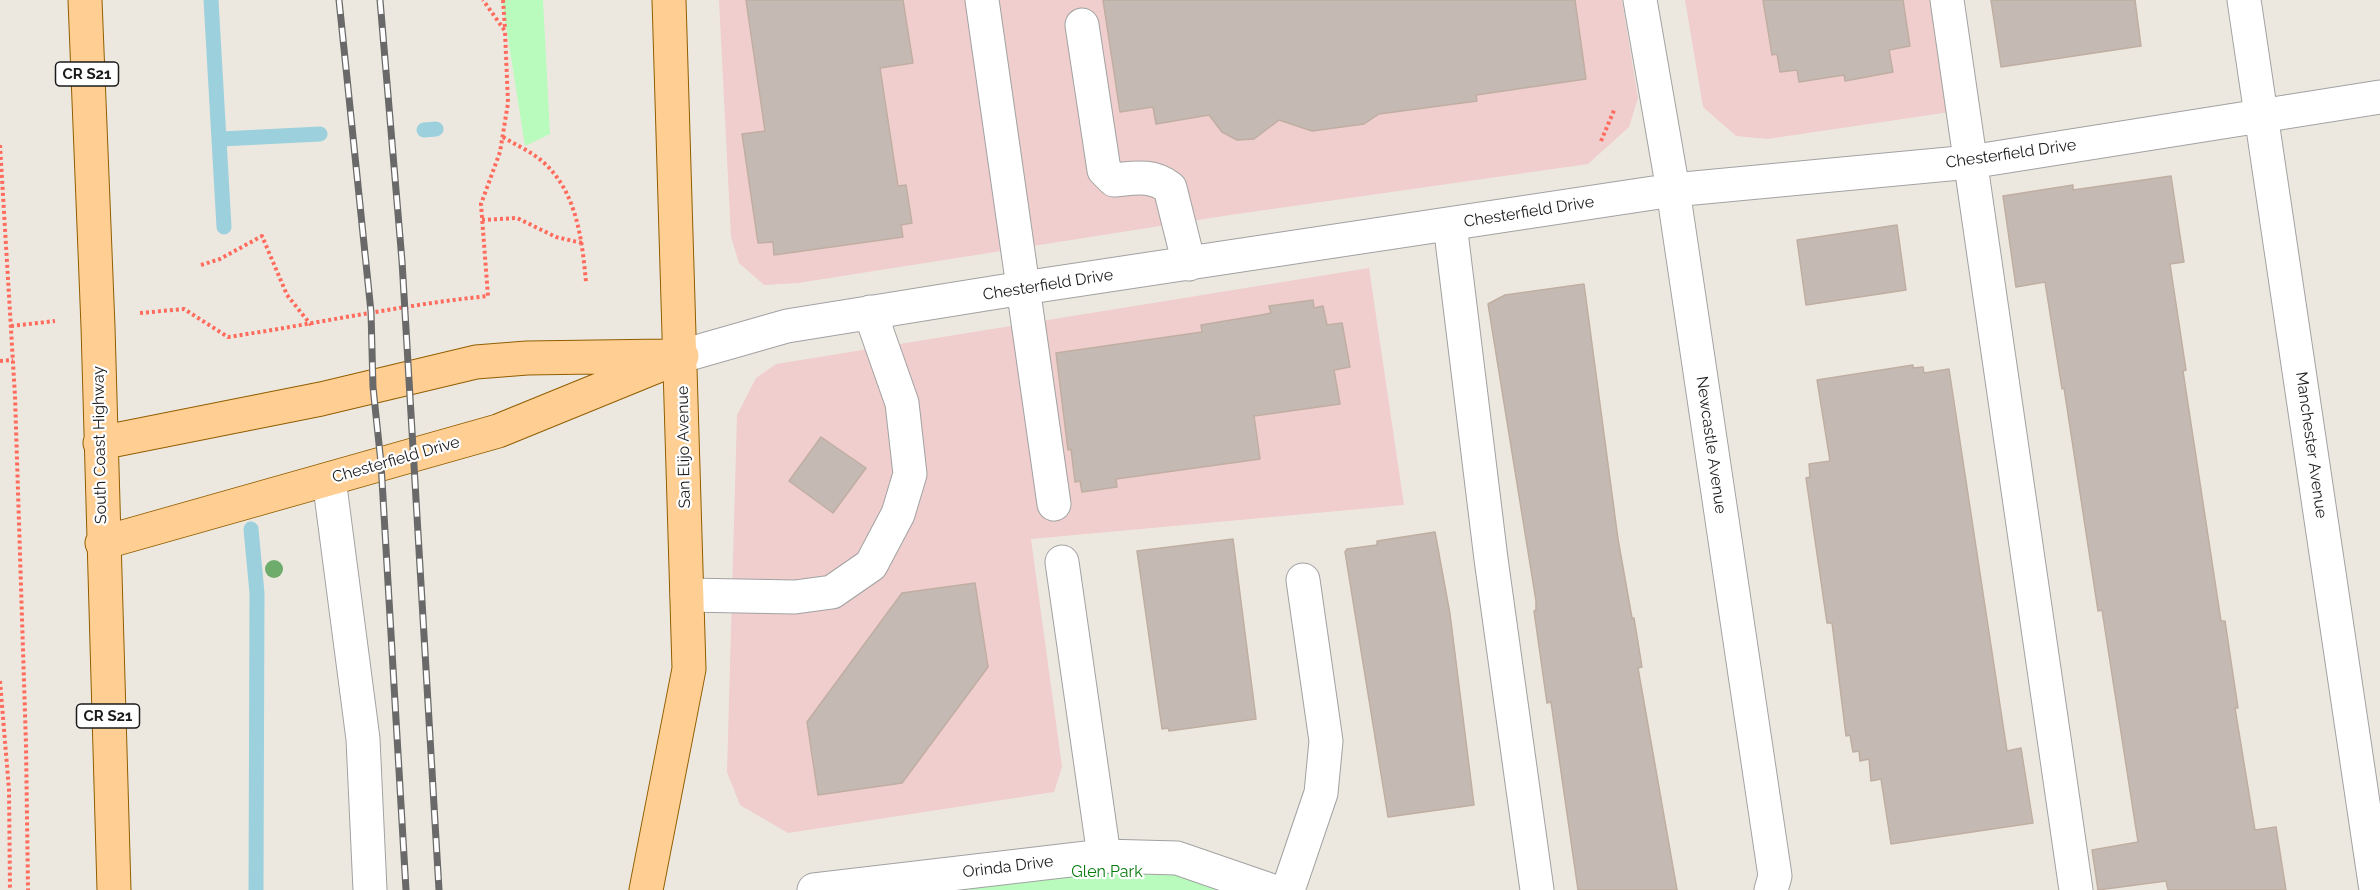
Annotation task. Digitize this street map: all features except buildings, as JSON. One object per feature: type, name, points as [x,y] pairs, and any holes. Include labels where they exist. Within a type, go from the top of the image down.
[{"type":"main road","name":"South Coast Highway","points":[[85,0],[114,890]]},
{"type":"main road","name":"San Elijo Avenue","points":[[646,890],[689,669],[682,356],[677,271],[669,0]]},
{"type":"main road","name":"Chesterfield Drive","points":[[100,443],[321,399],[476,362],[527,357],[682,356]]},
{"type":"main road","name":"Chesterfield Drive","points":[[102,543],[498,431],[682,356]]},
{"type":"street","points":[[982,0],[1054,504]]},
{"type":"street","name":"Newcastle Avenue","points":[[1640,0],[1673,190],[1775,876],[1771,890]]},
{"type":"street","points":[[1947,0],[2076,890]]},
{"type":"street","name":"Manchester Avenue","points":[[2244,0],[2376,890]]},
{"type":"street","points":[[1082,25],[1104,170],[1114,180],[1148,177],[1161,181],[1170,188],[1189,264]]},
{"type":"street","name":"Chesterfield Drive","points":[[682,356],[787,326],[1023,288],[1673,190],[1970,162],[2380,97]]},
{"type":"street","points":[[1450,224],[1491,559],[1537,890]]},
{"type":"street","points":[[687,595],[795,597],[832,592],[871,565],[898,514],[910,474],[902,403],[870,312]]},
{"type":"street","points":[[329,479],[363,739],[370,890]]},
{"type":"street","points":[[1062,562],[1104,856]]},
{"type":"street","points":[[1288,890],[1321,793],[1326,741],[1303,580]]},
{"type":"street","name":"Orinda Drive","points":[[814,890],[1104,856],[1177,858],[1270,890]]},
{"type":"path","points":[[483,0],[505,31]]},
{"type":"path","points":[[184,309],[228,337],[311,325],[404,306],[488,296],[481,204],[500,152],[508,103],[503,0]]},
{"type":"path","points":[[503,137],[543,162],[562,185],[580,228],[586,282]]},
{"type":"path","points":[[0,145],[13,360],[26,745],[28,890]]},
{"type":"path","points":[[482,220],[517,218],[556,237],[582,243]]},
{"type":"path","points":[[201,266],[220,259],[261,236],[287,295],[311,325]]},
{"type":"path","points":[[0,361],[13,360]]},
{"type":"path","points":[[0,681],[9,790],[10,890]]},
{"type":"shaded area","points":[[719,0],[1622,0],[1638,98],[1629,127],[1588,164],[1230,215],[798,283],[764,285],[739,263],[731,237]]},
{"type":"shaded area","points":[[1685,0],[1940,0],[1957,111],[1767,139],[1736,136],[1703,107]]},
{"type":"shaded area","points":[[1369,268],[1404,505],[1031,539],[1062,767],[1054,792],[788,833],[740,805],[727,772],[737,415],[756,378],[776,364]]},
{"type":"green space","points":[[502,0],[543,0],[550,134],[525,146]]},
{"type":"green space","name":"Glen Park","points":[[1099,853],[1289,890],[868,890]]},
{"type":"waterway","points":[[211,0],[224,227]]},
{"type":"waterway","points":[[424,130],[436,129]]},
{"type":"waterway","points":[[221,139],[320,134]]},
{"type":"waterway","points":[[251,529],[257,593],[256,890]]},
{"type":"railway","points":[[339,0],[371,312],[373,387],[381,463],[406,890]]},
{"type":"railway","points":[[380,0],[402,261],[439,890]]}]
